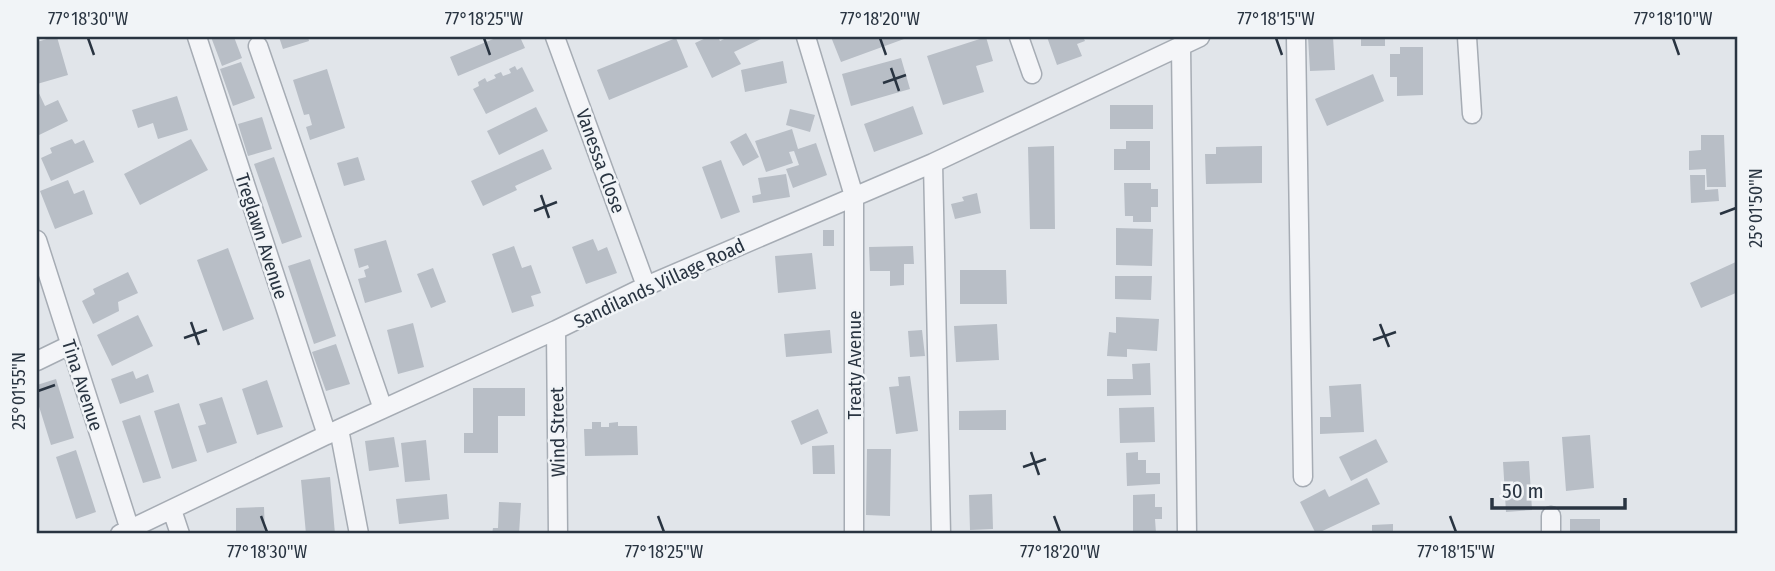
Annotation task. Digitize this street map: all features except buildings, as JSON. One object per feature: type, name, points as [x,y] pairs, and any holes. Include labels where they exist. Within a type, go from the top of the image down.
[{"type":"street","name":"Treglawn Avenue","points":[[197,37],[333,432],[359,534]]},
{"type":"street","name":"Vanessa Close","points":[[555,37],[646,286]]},
{"type":"street","name":"Treaty Avenue","points":[[806,37],[854,196],[854,534]]},
{"type":"street","points":[[1020,37],[1032,74]]},
{"type":"street","name":"Sandilands Village Road","points":[[125,532],[646,286],[933,163],[1200,37]]},
{"type":"street","points":[[1296,37],[1303,477]]},
{"type":"street","points":[[1467,37],[1472,114]]},
{"type":"street","points":[[258,46],[383,409]]},
{"type":"street","points":[[1181,46],[1187,534]]},
{"type":"street","points":[[933,163],[941,534]]},
{"type":"street","name":"Tina Avenue","points":[[37,240],[125,532]]},
{"type":"street","name":"Wind Street","points":[[556,330],[558,534]]},
{"type":"street","points":[[37,361],[69,345]]},
{"type":"street","points":[[172,510],[180,534]]},
{"type":"street","points":[[1551,516],[1551,534]]}]
